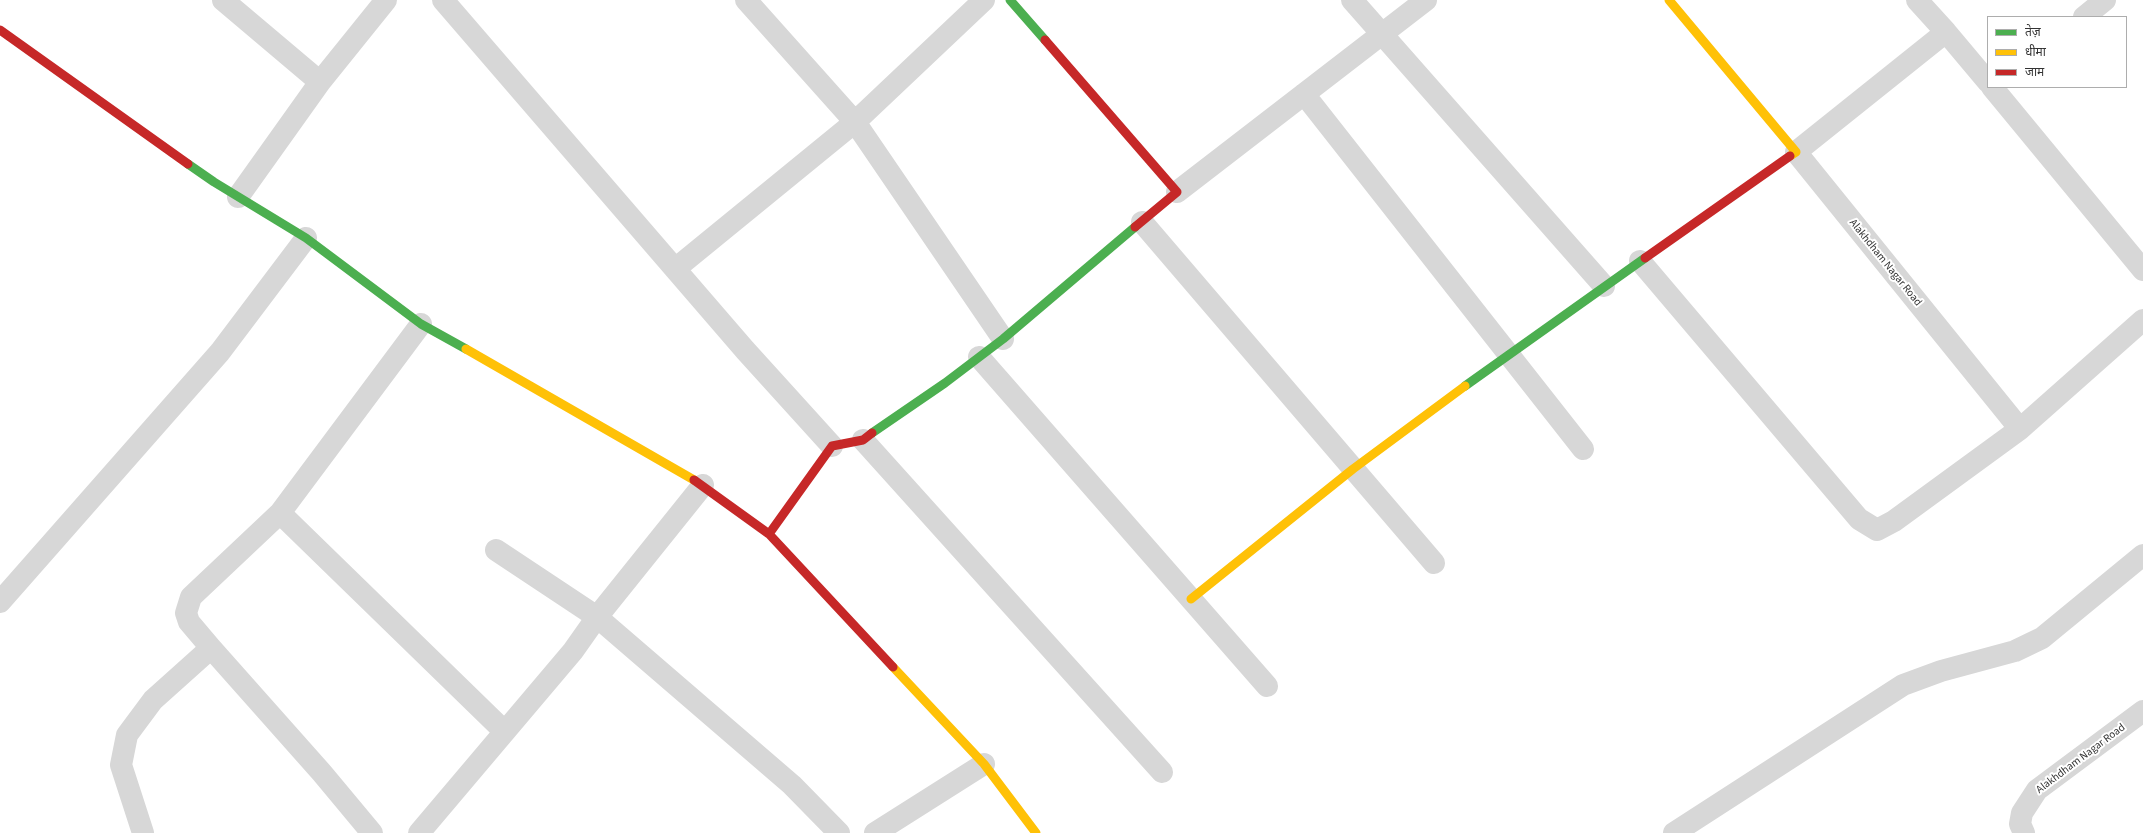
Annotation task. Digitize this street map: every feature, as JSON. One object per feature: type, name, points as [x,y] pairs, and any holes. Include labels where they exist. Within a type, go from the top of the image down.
[{"type":"street","points":[[224,0],[320,82]]},
{"type":"street","points":[[238,196],[320,82],[386,0]]},
{"type":"street","points":[[443,0],[745,350],[832,446]]},
{"type":"street","points":[[746,0],[854,122],[1003,339]]},
{"type":"street","points":[[675,269],[854,122],[984,0]]},
{"type":"street","points":[[1010,0],[1177,192]]},
{"type":"street","points":[[1352,0],[1604,286]]},
{"type":"street","points":[[769,534],[832,446],[863,440],[980,357],[1177,192],[1426,0]]},
{"type":"street","points":[[1669,0],[1796,152]]},
{"type":"street","points":[[1917,0],[1987,80]]},
{"type":"street","points":[[2085,16],[2105,0]]},
{"type":"street","points":[[0,30],[214,182],[306,238],[421,324],[703,485],[769,534],[984,764],[1036,833]]},
{"type":"street","points":[[1191,599],[1353,469],[1508,354],[1796,152],[1946,32]]},
{"type":"street","points":[[1994,88],[2143,270]]},
{"type":"street","points":[[1304,94],[1583,449]]},
{"type":"street","name":"Alakhdham Nagar Road","points":[[1796,152],[2020,428]]},
{"type":"street","points":[[1142,222],[1434,563]]},
{"type":"street","points":[[0,602],[220,352],[306,238]]},
{"type":"street","points":[[1640,262],[1859,519],[1877,530],[1894,521],[2020,428],[2143,320]]},
{"type":"street","points":[[372,833],[322,773],[210,648],[189,622],[186,613],[191,597],[280,513],[421,324]]},
{"type":"street","points":[[980,357],[1267,686]]},
{"type":"street","points":[[863,440],[1162,772]]},
{"type":"street","points":[[419,833],[573,651],[597,617],[703,485]]},
{"type":"street","points":[[280,513],[504,731]]},
{"type":"street","points":[[496,550],[597,617],[792,785],[838,833]]},
{"type":"street","points":[[1674,833],[1903,686],[1941,671],[2015,651],[2042,638],[2143,555]]},
{"type":"street","points":[[143,833],[121,765],[127,736],[153,700],[210,648]]},
{"type":"street","name":"Alakhdham Nagar Road","points":[[2024,833],[2020,824],[2022,813],[2037,790],[2143,712]]},
{"type":"street","points":[[875,833],[984,764]]},
{"type":"traffic: fast","points":[[1010,0],[1045,40]]},
{"type":"traffic: fast","points":[[188,164],[214,182],[306,238],[421,324],[466,349]]},
{"type":"traffic: fast","points":[[872,433],[945,383],[1003,339],[1135,227]]},
{"type":"traffic: fast","points":[[1465,386],[1645,258]]},
{"type":"traffic: slow","points":[[1669,0],[1796,152],[1790,156]]},
{"type":"traffic: slow","points":[[466,349],[694,480]]},
{"type":"traffic: slow","points":[[1191,599],[1353,469],[1465,386]]},
{"type":"traffic: slow","points":[[893,667],[984,764],[1036,833]]},
{"type":"traffic: jam","points":[[0,30],[188,164]]},
{"type":"traffic: jam","points":[[1045,40],[1177,192],[1135,227]]},
{"type":"traffic: jam","points":[[1645,258],[1790,156]]},
{"type":"traffic: jam","points":[[769,534],[832,446],[863,440],[872,433]]},
{"type":"traffic: jam","points":[[694,480],[769,534],[893,667]]}]
